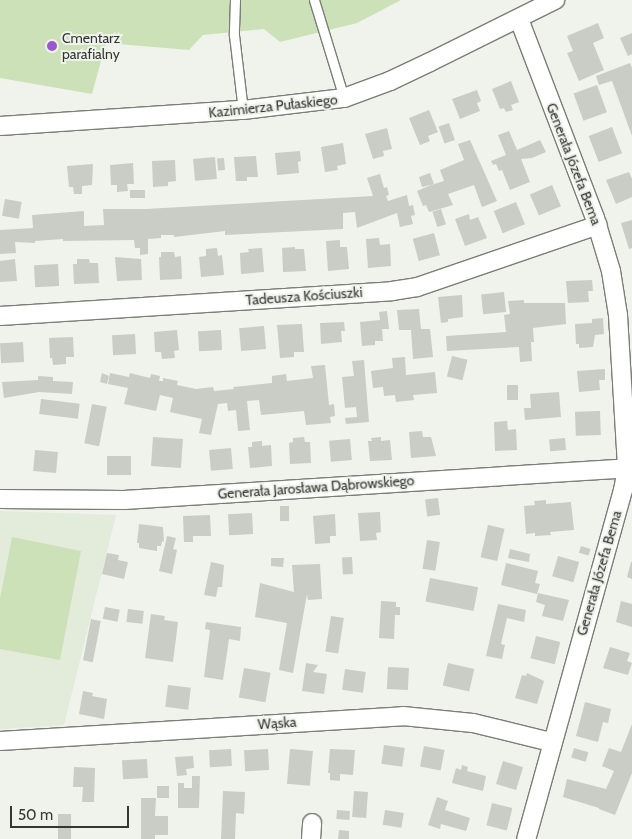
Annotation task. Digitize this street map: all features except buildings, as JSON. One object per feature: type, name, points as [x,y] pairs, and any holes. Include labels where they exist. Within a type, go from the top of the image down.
[{"type":"street","name":"Kazimierza Pułaskiego","points":[[0,126],[243,110],[344,98],[390,81],[555,0]]},
{"type":"street","name":"Generała Józefa Bema","points":[[519,19],[598,225],[615,292],[629,468],[551,742],[526,839]]},
{"type":"street","name":"Tadeusza Kościuszki","points":[[0,316],[392,291],[417,287],[598,225]]},
{"type":"street","name":"Generała Jarosława Dąbrowskiego","points":[[0,499],[124,500],[629,468]]},
{"type":"street","name":"Wąska","points":[[0,741],[403,716],[473,723],[551,742]]},
{"type":"lane","points":[[235,0],[234,35],[243,110]]},
{"type":"lane","points":[[314,0],[344,98]]},
{"type":"shaded area","points":[[0,511],[116,515],[64,725],[0,729]]},
{"type":"green space","name":"Cmentarz parafialny","points":[[0,0],[401,0],[357,23],[280,42],[264,29],[203,35],[189,50],[106,43],[92,94],[0,78]]},
{"type":"green space","points":[[12,537],[81,551],[60,660],[0,649],[0,599]]},
{"type":"place","name":"Cmentarz parafialny","points":[[52,46]]}]
